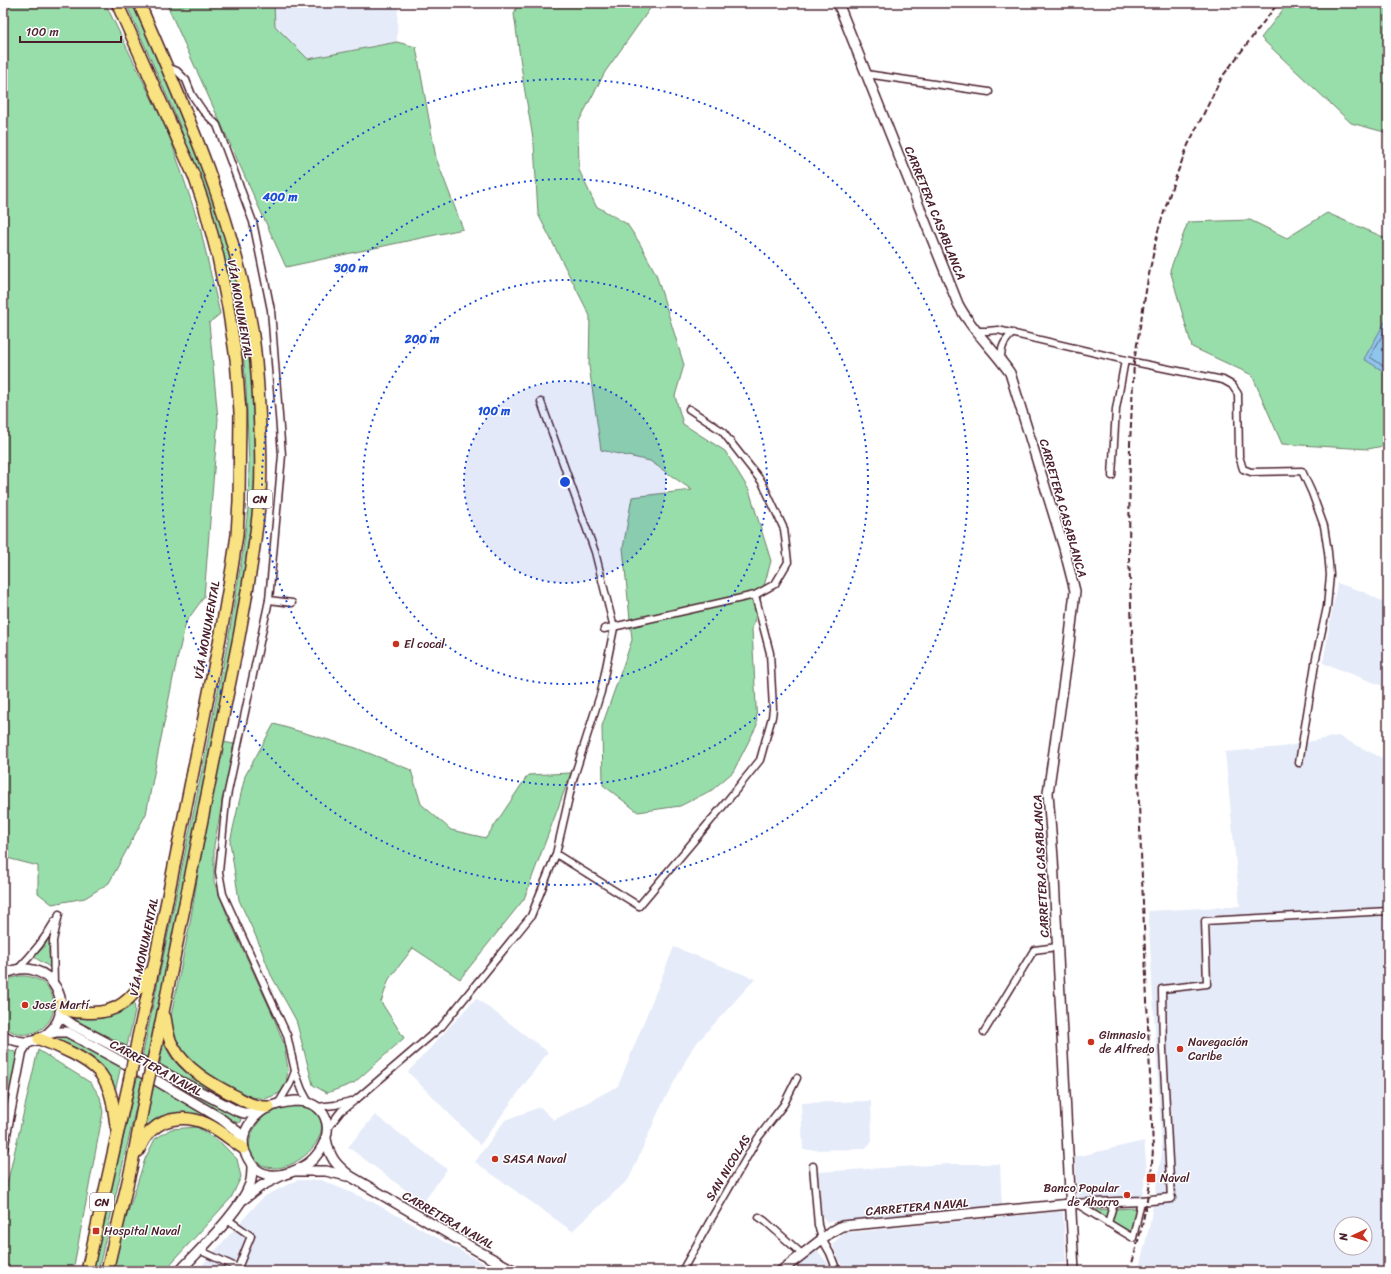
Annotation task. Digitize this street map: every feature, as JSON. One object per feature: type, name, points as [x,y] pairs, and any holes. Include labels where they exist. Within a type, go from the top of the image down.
[{"type":"highway","name":"VÍA MONUMENTAL","points":[[87,1271],[154,965],[221,633],[237,535],[240,456],[240,412],[236,359],[218,257],[205,208],[194,176],[117,3]]},
{"type":"highway","name":"VÍA MONUMENTAL","points":[[107,1271],[132,1164],[246,600],[260,506],[260,414],[256,356],[241,276],[219,200],[194,132],[139,3]]},
{"type":"highway","points":[[60,1008],[70,1011],[101,1013],[114,1009],[134,995],[154,965]]},
{"type":"highway","points":[[164,1006],[168,1033],[172,1045],[178,1056],[185,1063],[221,1088],[254,1105],[274,1106]]},
{"type":"highway","points":[[40,1038],[60,1047],[94,1067],[102,1076],[113,1106],[117,1133]]},
{"type":"highway","points":[[132,1164],[143,1141],[151,1130],[168,1121],[179,1118],[193,1119],[207,1124],[243,1145]]},
{"type":"main road","name":"CARRETERA CASABLANCA","points":[[838,3],[958,304],[965,318],[1001,359],[1010,373],[1064,548],[1075,591],[1068,653],[1048,793],[1074,1204],[1074,1271]]},
{"type":"main road","points":[[3,967],[16,969],[29,968],[38,971],[47,976],[59,993],[60,1008],[53,1028],[40,1038]]},
{"type":"main road","points":[[3,975],[16,969]]},
{"type":"main road","name":"CARRETERA NAVAL","points":[[60,1008],[63,1018],[73,1025],[237,1111],[259,1113]]},
{"type":"main road","name":"CARRETERA NAVAL","points":[[3,1035],[22,1042],[40,1038],[56,1032],[67,1032],[159,1082],[220,1118],[238,1132],[243,1145]]},
{"type":"main road","points":[[180,1271],[227,1219],[240,1202],[250,1183],[252,1166],[243,1145],[244,1135],[249,1125],[259,1113],[274,1106],[295,1101],[313,1105],[324,1112],[328,1129],[326,1139],[314,1158],[261,1186],[240,1202]]},
{"type":"main road","name":"CARRETERA NAVAL","points":[[326,1139],[330,1155],[334,1162],[339,1168],[350,1176],[515,1271]]},
{"type":"main road","points":[[252,1166],[259,1171],[268,1174],[278,1175],[289,1172]]},
{"type":"main road","name":"CARRETERA NAVAL","points":[[289,1172],[326,1171],[350,1176]]},
{"type":"main road","name":"CARRETERA NAVAL","points":[[781,1271],[822,1238],[842,1226],[1074,1204]]},
{"type":"street","points":[[167,67],[177,71],[186,80],[192,95],[203,111],[217,125],[253,222],[270,310],[282,455],[269,600],[226,802],[219,872],[223,894],[287,1035],[295,1072],[302,1090],[313,1105],[340,1104],[358,1098]]},
{"type":"street","points":[[866,74],[989,92]]},
{"type":"street","points":[[975,331],[987,332],[998,330],[1125,360],[1223,380],[1232,385],[1238,394],[1239,456],[1243,469],[1251,472],[1302,471],[1324,526],[1330,575],[1327,607],[1316,658],[1299,763]]},
{"type":"street","points":[[1001,359],[1001,352],[1005,340],[1013,333]]},
{"type":"street","points":[[1112,476],[1116,410],[1125,360]]},
{"type":"street","points":[[328,1129],[341,1111],[442,1026],[531,916],[556,854],[573,780],[601,692],[614,628],[595,552],[540,402]]},
{"type":"street","points":[[604,629],[614,628],[755,595],[775,584],[788,562],[784,529],[762,482],[722,431],[689,409]]},
{"type":"street","points":[[556,854],[639,906],[760,760],[773,709],[770,652],[755,595]]},
{"type":"street","points":[[269,600],[292,603]]},
{"type":"street","points":[[1074,1204],[1171,1198],[1163,1050],[1162,989],[1207,984],[1205,921],[1388,911]]},
{"type":"street","points":[[16,969],[32,955],[47,935],[59,914],[53,941],[54,984]]},
{"type":"street","points":[[984,1032],[1034,950],[1057,947]]},
{"type":"street","points":[[3,1150],[6,1114],[22,1052],[27,1044],[40,1038]]},
{"type":"street","points":[[274,1106],[290,1084],[295,1072]]},
{"type":"street","name":"SAN NICOLAS","points":[[682,1271],[758,1138],[784,1104],[797,1078]]},
{"type":"street","points":[[813,1166],[818,1225],[822,1238],[837,1271]]},
{"type":"street","points":[[1074,1204],[1133,1238],[1141,1201]]},
{"type":"street","points":[[1108,1224],[1114,1202]]},
{"type":"street","points":[[759,1217],[802,1254]]},
{"type":"street","points":[[199,1250],[238,1268],[251,1236],[227,1219]]},
{"type":"shaded area","points":[[274,3],[398,3],[397,42],[308,59],[275,26]]},
{"type":"shaded area","points":[[1337,583],[1364,592],[1388,604],[1388,688],[1323,663]]},
{"type":"shaded area","points":[[1338,736],[1388,761],[1388,1037],[1384,1037],[1388,1099],[1388,1271],[1138,1271],[1149,1228],[1162,1152],[1148,911],[1240,906],[1225,752],[1282,747]]},
{"type":"shaded area","points":[[674,947],[755,979],[693,1047],[661,1106],[629,1179],[572,1231],[475,1162],[505,1120],[540,1107],[554,1120],[618,1086]]},
{"type":"shaded area","points":[[476,998],[548,1052],[480,1145],[408,1072]]},
{"type":"shaded area","points":[[871,1101],[872,1142],[864,1149],[803,1150],[801,1103]]},
{"type":"shaded area","points":[[375,1115],[447,1169],[423,1203],[348,1147]]},
{"type":"shaded area","points":[[1144,1141],[1147,1170],[1142,1196],[1078,1199],[1075,1157]]},
{"type":"shaded area","points":[[948,1164],[1000,1164],[1002,1208],[827,1222],[822,1216],[818,1172]]},
{"type":"shaded area","points":[[297,1180],[321,1180],[371,1201],[497,1271],[197,1271],[263,1197]]},
{"type":"shaded area","points":[[1063,1211],[1066,1263],[942,1271],[844,1271],[832,1244],[845,1233]]},
{"type":"shaded area","points":[[816,1249],[833,1271],[788,1271]]},
{"type":"green space","points":[[3,3],[105,3],[168,132],[200,227],[220,314],[209,323],[218,419],[204,597],[186,622],[174,673],[146,814],[109,883],[85,898],[52,904],[38,893],[38,866],[3,857],[3,106],[6,104],[3,93]]},
{"type":"green space","points":[[126,3],[134,3],[170,84],[199,156],[226,240],[240,298],[248,340],[252,384],[255,462],[254,506],[249,548],[234,638],[149,1051],[98,1271],[92,1271],[143,1053],[194,810],[228,641],[243,551],[248,508],[249,464],[246,387],[242,342],[234,300],[220,243],[178,121]]},
{"type":"green space","points":[[166,3],[274,3],[275,26],[308,59],[397,42],[416,47],[436,158],[463,229],[286,267]]},
{"type":"green space","points":[[518,3],[654,3],[605,72],[578,123],[579,170],[596,206],[627,224],[639,242],[656,274],[684,365],[675,396],[683,424],[725,451],[749,490],[771,561],[752,629],[757,725],[733,772],[712,790],[680,806],[638,812],[603,785],[602,726],[632,640],[623,548],[632,497],[692,490],[650,461],[601,450],[589,366],[590,316],[538,214],[534,144],[514,14]]},
{"type":"green space","points":[[1288,3],[1388,3],[1388,133],[1351,123],[1261,38]]},
{"type":"green space","points":[[1327,213],[1388,239],[1388,317],[1364,359],[1388,374],[1388,445],[1368,449],[1282,444],[1252,375],[1192,347],[1170,270],[1188,222],[1250,220],[1287,238]]},
{"type":"green space","points":[[274,724],[356,748],[411,770],[421,804],[451,830],[486,838],[528,775],[571,773],[524,899],[460,979],[413,948],[389,979],[381,1002],[404,1038],[354,1083],[327,1093],[313,1085],[296,1020],[271,975],[258,941],[239,900],[230,842],[245,776]]},
{"type":"green space","points":[[223,742],[234,744],[214,845],[214,882],[228,917],[272,1013],[284,1044],[288,1069],[286,1083],[280,1093],[265,1099],[252,1097],[220,1084],[191,1065],[171,1036],[171,1016],[190,923],[201,855]]},
{"type":"green space","points":[[48,939],[50,939],[49,952],[51,968],[34,957],[44,947]]},
{"type":"green space","points":[[19,976],[33,978],[43,983],[50,992],[54,1002],[53,1012],[49,1022],[40,1029],[28,1034],[14,1032],[3,1025],[3,986],[12,978]]},
{"type":"green space","points":[[134,1000],[135,1011],[127,1046],[83,1024],[68,1014]]},
{"type":"green space","points":[[163,1033],[164,1041],[169,1054],[183,1070],[209,1086],[246,1105],[241,1106],[233,1104],[160,1065]]},
{"type":"green space","points":[[66,1036],[121,1066],[114,1096],[108,1075],[96,1061],[57,1039],[59,1037]]},
{"type":"green space","points":[[3,1047],[17,1053],[18,1055],[7,1107],[3,1105],[6,1066],[3,1057]]},
{"type":"green space","points":[[38,1050],[91,1083],[100,1097],[103,1112],[73,1271],[3,1271],[3,1202]]},
{"type":"green space","points":[[158,1073],[238,1117],[241,1119],[240,1122],[238,1123],[232,1120],[157,1077]]},
{"type":"green space","points":[[154,1085],[219,1122],[193,1116],[145,1132],[143,1124]]},
{"type":"green space","points":[[302,1105],[315,1112],[321,1122],[321,1133],[315,1145],[305,1155],[293,1163],[280,1167],[267,1167],[258,1163],[252,1157],[250,1142],[256,1126],[262,1118],[273,1111]]},
{"type":"green space","points":[[197,1127],[221,1143],[237,1159],[241,1177],[231,1198],[164,1271],[111,1271],[145,1159],[155,1139],[171,1129]]},
{"type":"green space","points":[[1136,1208],[1131,1232],[1092,1210]]},
{"type":"water","points":[[1388,317],[1388,374],[1364,359]]},
{"type":"railway","points":[[1130,1271],[1142,1226],[1151,1178],[1153,1149],[1129,557],[1130,444],[1134,362],[1158,231],[1172,187],[1188,145],[1222,77],[1278,3]]},
{"type":"place","name":"El cocal","points":[[396,644]]},
{"type":"place","name":"José Martí","points":[[25,1005]]},
{"type":"place","name":"Gimnasio de Alfredo","points":[[1091,1042]]},
{"type":"place","name":"Navegación Caribe","points":[[1180,1049]]},
{"type":"place","name":"SASA Naval","points":[[495,1159]]},
{"type":"place","name":"Naval","points":[[1151,1178]]},
{"type":"place","name":"Banco Popular de Ahorro","points":[[1127,1195]]},
{"type":"place","name":"Hospital Naval","points":[[96,1231]]}]
